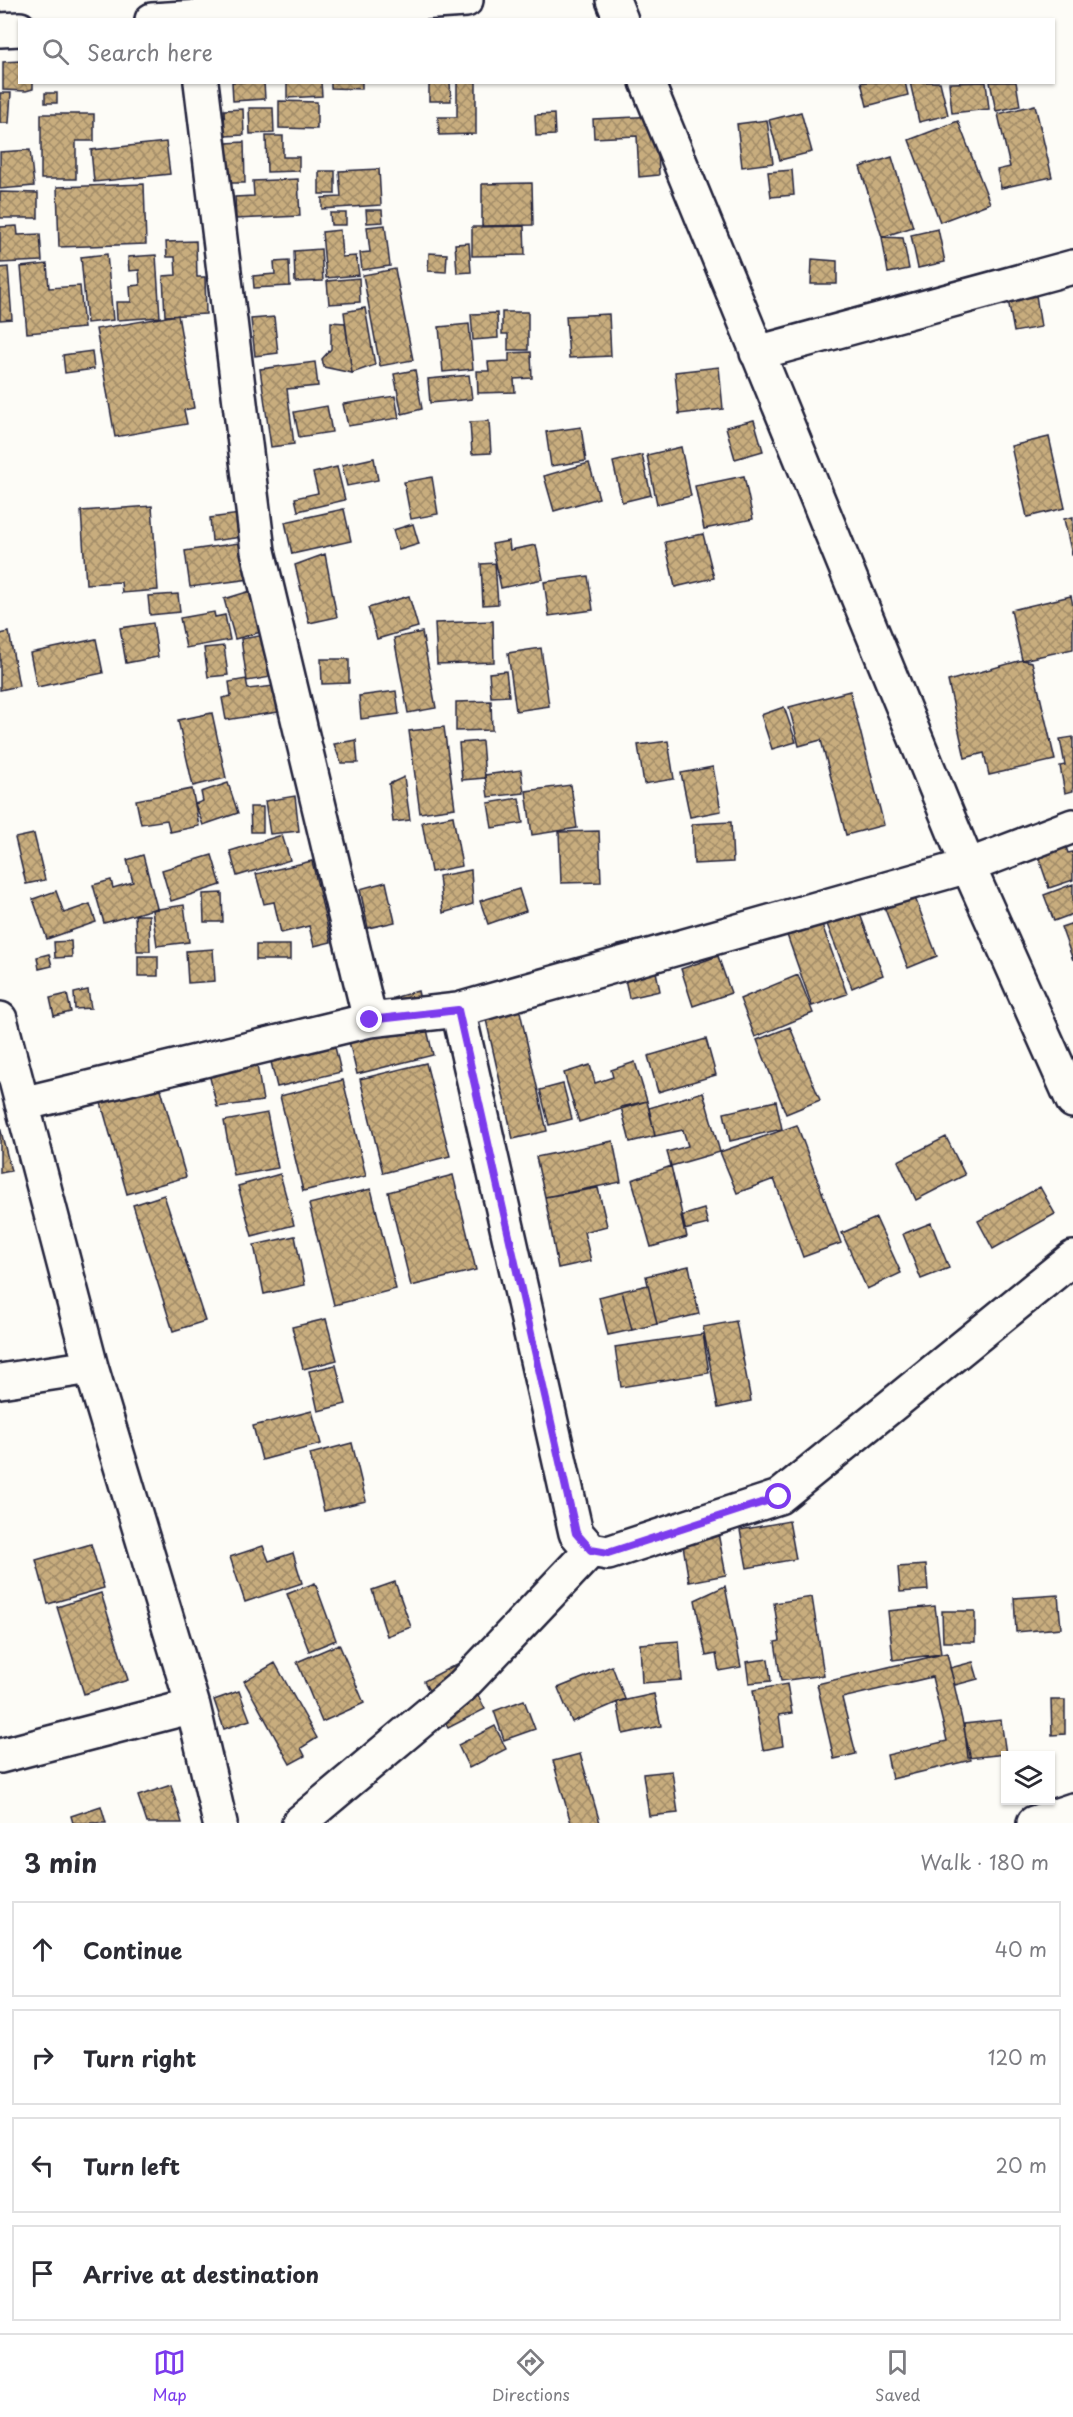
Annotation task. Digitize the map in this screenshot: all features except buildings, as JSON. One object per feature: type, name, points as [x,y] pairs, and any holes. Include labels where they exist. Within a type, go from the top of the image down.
[{"type":"street","points":[[162,18],[192,12],[466,0]]},
{"type":"street","points":[[613,0],[620,18]]},
{"type":"street","points":[[0,30],[18,29]]},
{"type":"street","points":[[201,84],[258,551],[370,1020]]},
{"type":"street","points":[[648,84],[968,866],[1073,1101]]},
{"type":"street","points":[[757,353],[1073,267]]},
{"type":"street","points":[[22,1104],[370,1020],[458,1010],[968,866],[1073,826]]},
{"type":"street","points":[[458,1010],[576,1533],[591,1550],[608,1553],[779,1497],[1073,1258]]},
{"type":"street","points":[[0,1019],[91,1367],[193,1706],[220,1823]]},
{"type":"street","points":[[0,1381],[91,1367]]},
{"type":"street","points":[[299,1823],[461,1687],[591,1550]]},
{"type":"street","points":[[0,1756],[193,1706]]},
{"type":"street","points":[[1034,1823],[1073,1810]]},
{"type":"route","points":[[370,1020],[458,1010],[576,1533],[591,1550],[608,1553],[779,1497]]}]
